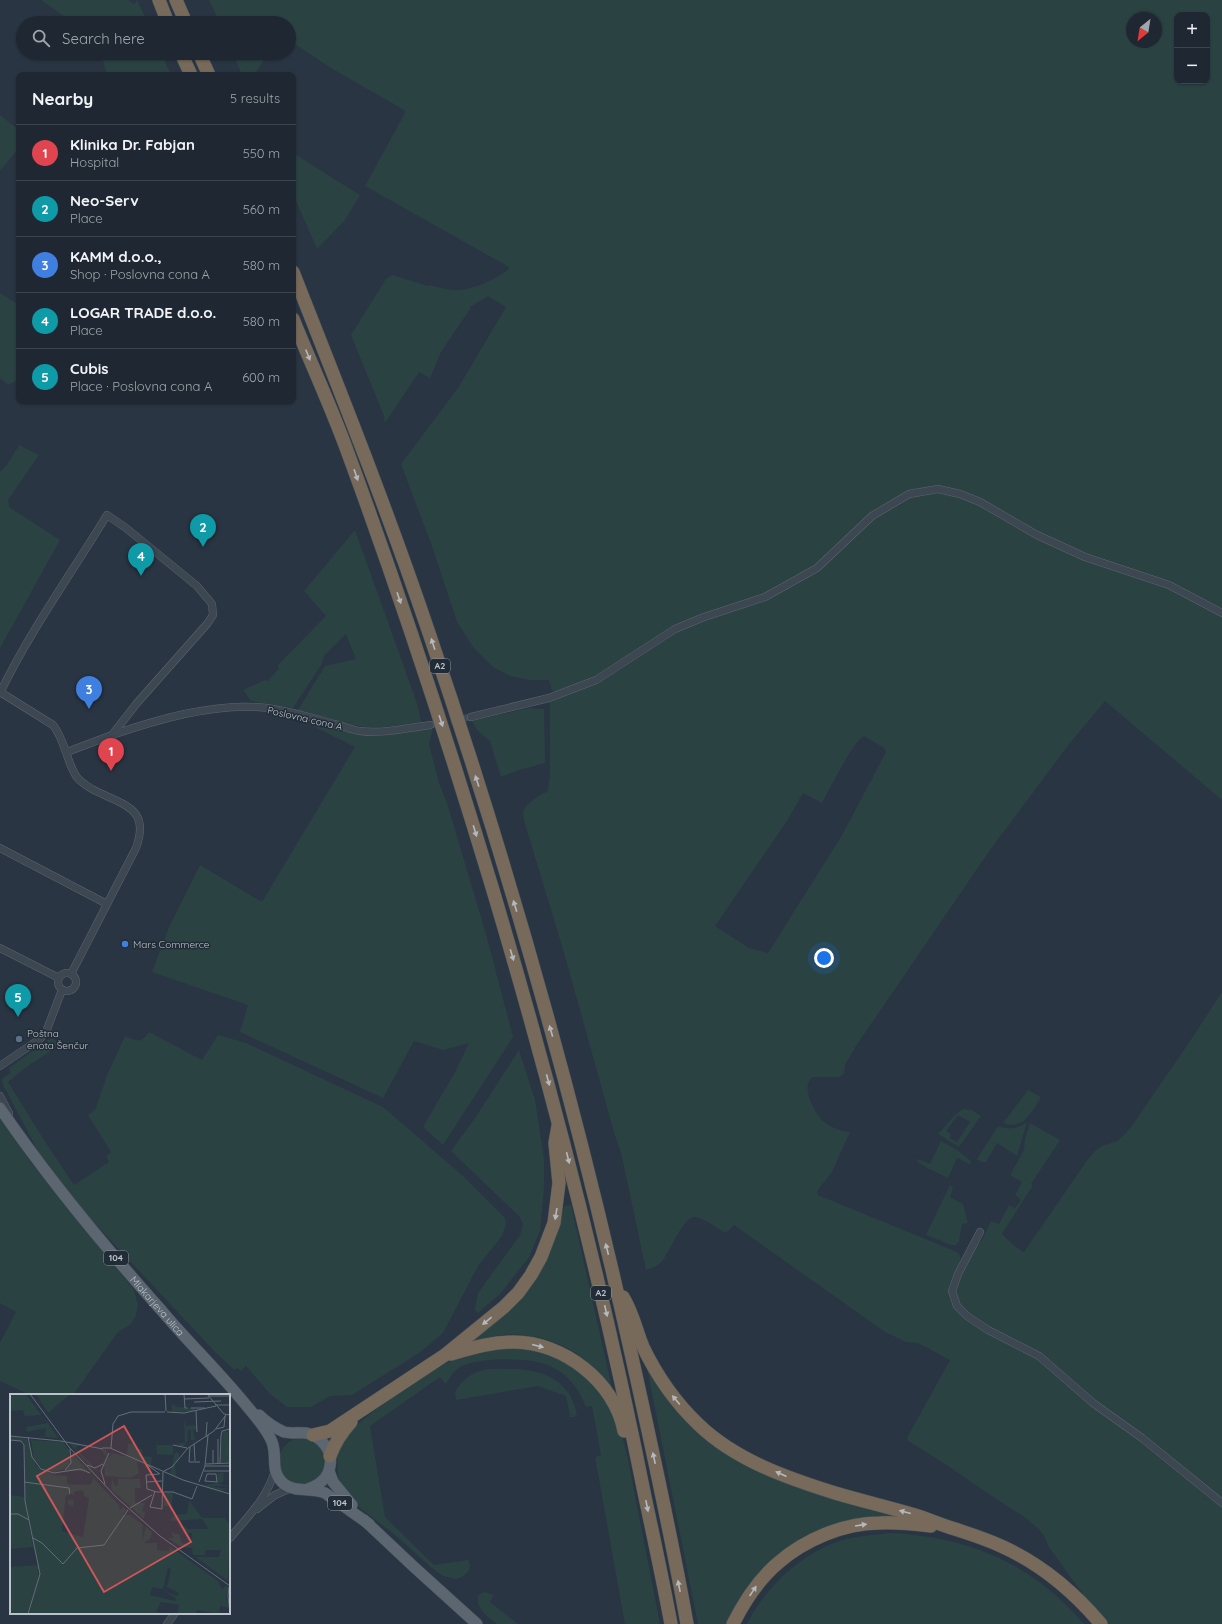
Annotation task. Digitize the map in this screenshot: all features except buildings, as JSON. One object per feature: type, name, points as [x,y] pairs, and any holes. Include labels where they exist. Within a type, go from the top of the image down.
[{"type":"highway","points":[[159,0],[165,16]]},
{"type":"highway","points":[[176,0],[183,16]]},
{"type":"highway","points":[[184,60],[189,72]]},
{"type":"highway","points":[[202,60],[208,72]]},
{"type":"highway","name":"A2","points":[[296,280],[358,436],[428,630],[493,831],[561,1068],[616,1287],[656,1464],[687,1624]]},
{"type":"highway","name":"A2","points":[[296,326],[344,442],[416,647],[451,753],[519,977],[559,1120],[602,1295],[671,1624]]},
{"type":"highway","points":[[313,1435],[330,1431],[364,1410],[445,1355],[504,1307],[518,1293],[531,1275],[550,1236],[556,1210],[559,1183],[555,1144],[559,1120]]},
{"type":"highway","points":[[616,1287],[630,1309],[643,1347],[656,1372],[674,1399],[698,1424],[726,1446],[755,1463],[786,1477],[859,1500],[915,1515],[1000,1546],[1022,1557],[1062,1586],[1101,1624]]},
{"type":"highway","points":[[445,1355],[476,1346],[499,1342],[516,1342],[547,1348],[579,1364],[596,1380],[610,1399],[622,1420],[627,1448],[639,1467]]},
{"type":"highway","points":[[330,1456],[340,1435],[364,1410]]},
{"type":"highway","points":[[733,1624],[739,1611],[757,1585],[778,1563],[800,1548],[819,1538],[856,1526],[878,1522],[955,1529]]},
{"type":"main road","name":"Mlakarjeva ulica","points":[[0,1108],[21,1139],[90,1228],[162,1312],[246,1404]]},
{"type":"main road","name":"104","points":[[246,1404],[268,1423],[279,1429],[295,1434],[304,1433],[313,1435]]},
{"type":"main road","name":"104","points":[[246,1404],[273,1443],[275,1470]]},
{"type":"main road","points":[[274,1454],[282,1441],[295,1434]]},
{"type":"main road","points":[[313,1435],[324,1444],[330,1456]]},
{"type":"main road","name":"104","points":[[330,1456],[329,1471],[333,1482],[339,1491],[369,1524],[477,1624]]},
{"type":"main road","points":[[275,1470],[278,1478],[291,1488]]},
{"type":"main road","points":[[308,1490],[321,1483],[329,1471]]},
{"type":"main road","name":"104","points":[[291,1488],[325,1492],[369,1524]]},
{"type":"street","points":[[471,717],[549,698],[596,680],[675,629],[704,617],[765,597],[817,568],[872,516],[909,494],[938,488],[960,494],[980,502],[1037,536],[1085,557],[1168,585],[1222,613]]},
{"type":"street","points":[[71,974],[136,848],[141,828],[137,814],[130,808],[81,783],[75,776],[59,732],[53,725],[0,693],[10,672],[38,624],[107,515],[126,528],[197,586],[212,604],[213,615],[207,624],[137,703],[112,735]]},
{"type":"street","name":"Poslovna cona A","points":[[67,752],[140,725],[188,713],[237,707],[257,707],[295,713],[361,731],[382,731],[430,725]]},
{"type":"street","points":[[0,848],[107,904]]},
{"type":"street","points":[[0,948],[59,978]]},
{"type":"street","points":[[62,990],[58,985],[59,978],[64,974],[71,974]]},
{"type":"street","points":[[62,990],[69,990],[74,986],[75,979],[71,974]]},
{"type":"street","points":[[0,1066],[40,1039],[46,1032],[62,990]]},
{"type":"street","points":[[0,1096],[21,1139]]},
{"type":"street","points":[[980,1232],[958,1274],[952,1291],[957,1306],[988,1330],[1039,1356],[1093,1403],[1142,1438],[1222,1503]]},
{"type":"street","points":[[230,1538],[268,1490],[275,1470]]},
{"type":"street","points":[[248,1517],[275,1495],[291,1488]]},
{"type":"street","points":[[167,1624],[174,1614]]},
{"type":"green space","points":[[41,0],[129,0],[134,4],[137,0],[145,16],[64,16]]},
{"type":"green space","points":[[209,0],[1222,0],[1222,800],[1105,701],[1070,743],[990,850],[856,1046],[845,1065],[844,1074],[839,1077],[813,1077],[809,1081],[808,1092],[812,1104],[821,1119],[835,1128],[850,1132],[832,1172],[817,1191],[818,1195],[957,1252],[960,1255],[958,1272],[963,1274],[971,1252],[982,1240],[991,1221],[999,1224],[1009,1205],[1015,1208],[1021,1200],[1015,1195],[1022,1182],[1010,1175],[1024,1150],[1025,1139],[1030,1123],[1060,1140],[1031,1184],[1033,1185],[1002,1234],[1013,1245],[1024,1252],[1088,1159],[1102,1146],[1118,1141],[1131,1127],[1222,992],[1222,1624],[1109,1624],[1085,1597],[1048,1546],[1042,1533],[1032,1523],[942,1462],[908,1441],[907,1438],[950,1360],[918,1343],[906,1342],[885,1332],[734,1225],[726,1233],[703,1220],[695,1217],[691,1218],[686,1222],[677,1235],[662,1261],[657,1266],[646,1270],[622,1157],[562,946],[523,816],[524,809],[530,803],[548,791],[550,776],[550,701],[570,694],[571,687],[555,692],[552,691],[549,680],[530,680],[510,676],[493,667],[473,647],[457,622],[433,549],[401,464],[458,388],[506,307],[488,296],[470,307],[441,352],[430,378],[419,372],[385,423],[384,416],[351,335],[386,279],[392,275],[428,286],[430,285],[448,290],[458,290],[482,284],[509,269],[509,267],[365,186],[405,113],[404,110],[331,68],[296,45],[296,16],[217,16]],"holes":[[[864,736],[884,748],[886,752],[841,837],[768,953],[749,948],[715,926],[787,821],[803,793],[822,803],[854,746]]]},
{"type":"green space","points":[[103,60],[164,60],[170,72],[106,72]]},
{"type":"green space","points":[[236,60],[264,60],[256,72],[241,72]]},
{"type":"green space","points":[[0,115],[16,128],[16,152],[0,171]]},
{"type":"green space","points":[[296,155],[360,195],[345,220],[317,249],[296,201]]},
{"type":"green space","points":[[0,293],[16,303],[16,381],[8,385],[0,378]]},
{"type":"green space","points":[[19,445],[39,455],[8,500],[9,507],[60,540],[0,648],[0,472],[7,465]]},
{"type":"green space","points":[[355,530],[418,706],[421,722],[388,727],[368,727],[350,724],[298,710],[325,666],[356,659],[346,634],[324,656],[321,665],[293,708],[251,701],[243,690],[265,680],[268,681],[279,668],[277,666],[326,616],[304,591]]},
{"type":"green space","points":[[529,708],[544,709],[545,763],[519,770],[501,777],[490,741],[477,730],[472,721]]},
{"type":"green space","points":[[312,722],[364,735],[384,735],[430,728],[433,729],[429,744],[439,783],[447,803],[486,934],[513,1037],[443,1145],[423,1127],[455,1072],[469,1043],[443,1050],[414,1041],[383,1098],[240,1032],[248,1005],[152,972],[169,927],[200,865],[262,902],[355,747],[311,725]]},
{"type":"green space","points":[[149,1032],[202,1060],[218,1035],[246,1043],[383,1107],[462,1175],[505,1218],[506,1224],[502,1236],[478,1266],[443,1333],[419,1353],[352,1395],[330,1396],[311,1407],[287,1407],[270,1394],[246,1366],[241,1371],[237,1368],[234,1370],[215,1352],[86,1214],[38,1151],[3,1085],[2,1079],[10,1073],[9,1068],[51,1038],[55,1040],[58,1046],[25,1068],[8,1082],[74,1185],[109,1162],[106,1156],[111,1152],[88,1115],[95,1110],[108,1073],[125,1036],[132,1039],[141,1040]]},
{"type":"green space","points":[[519,1050],[535,1100],[544,1159],[544,1187],[540,1231],[529,1257],[500,1294],[478,1313],[475,1310],[475,1307],[478,1293],[520,1235],[523,1224],[519,1216],[451,1151],[475,1118]]},
{"type":"green space","points":[[1028,1090],[1041,1097],[1034,1109],[1026,1119],[1021,1122],[1010,1125],[1003,1123]]},
{"type":"green space","points":[[963,1109],[972,1110],[981,1116],[959,1147],[938,1134],[956,1114]],"holes":[[[958,1115],[970,1122],[957,1142],[950,1138],[951,1134],[946,1131]]]},
{"type":"green space","points":[[0,1118],[33,1165],[134,1290],[138,1305],[136,1315],[131,1324],[118,1332],[74,1394],[28,1394],[0,1381],[0,1343],[16,1312],[0,1303]]},
{"type":"green space","points":[[1027,1122],[1017,1156],[997,1143],[986,1162],[981,1162],[977,1159],[998,1126],[1013,1128]]},
{"type":"green space","points":[[941,1141],[957,1150],[971,1161],[970,1164],[957,1158],[948,1178],[927,1168],[917,1161],[918,1159],[930,1164]]},
{"type":"green space","points":[[950,1185],[953,1188],[950,1197],[963,1204],[968,1223],[962,1224],[959,1241],[956,1245],[951,1245],[926,1235]]},
{"type":"green space","points":[[571,1205],[612,1388],[584,1359],[566,1347],[545,1339],[513,1334],[472,1342],[534,1280],[543,1267],[556,1238],[564,1206]]},
{"type":"green space","points":[[523,1346],[558,1356],[592,1380],[618,1419],[628,1459],[660,1624],[625,1624],[595,1457],[601,1455],[592,1406],[586,1407],[580,1394],[572,1383],[562,1373],[550,1366],[531,1361],[506,1359],[470,1363],[457,1369],[446,1384],[440,1377],[370,1426],[385,1517],[434,1565],[469,1560],[470,1567],[468,1572],[462,1577],[456,1579],[443,1576],[432,1568],[395,1535],[361,1509],[338,1480],[337,1450],[343,1439],[355,1427],[390,1399],[410,1385],[457,1358],[481,1351]]},
{"type":"green space","points":[[647,1368],[714,1441],[894,1516],[826,1529],[732,1613],[726,1624],[698,1624]]},
{"type":"green space","points":[[490,1369],[518,1369],[544,1374],[555,1380],[564,1388],[572,1399],[577,1414],[574,1417],[570,1417],[566,1396],[538,1386],[456,1400],[455,1392],[466,1379],[474,1373]]},
{"type":"green space","points":[[297,1438],[307,1438],[319,1444],[324,1452],[324,1470],[319,1478],[311,1483],[297,1484],[289,1481],[282,1474],[279,1466],[279,1456],[282,1448],[289,1441]]},
{"type":"green space","points":[[890,1533],[947,1540],[973,1547],[997,1557],[1020,1569],[1043,1585],[1064,1603],[1084,1624],[747,1624],[763,1598],[785,1574],[811,1555],[825,1547],[845,1539]]},
{"type":"green space","points":[[485,1592],[494,1595],[490,1602],[518,1624],[497,1624],[486,1615],[480,1609],[478,1601],[478,1596]]},
{"type":"tunnel","points":[[430,725],[471,717]]},
{"type":"place","name":"Neo-Serv","points":[[203,547]]},
{"type":"place","name":"LOGAR TRADE d.o.o.","points":[[141,576]]},
{"type":"place","name":"KAMM d.o.o.,","points":[[89,709]]},
{"type":"place","name":"Klinika Dr. Fabjan","points":[[111,771]]},
{"type":"place","name":"Mars Commerce","points":[[125,944]]},
{"type":"place","name":"Cubis","points":[[18,1017]]},
{"type":"place","name":"Poštna enota Šenčur","points":[[19,1039]]}]
